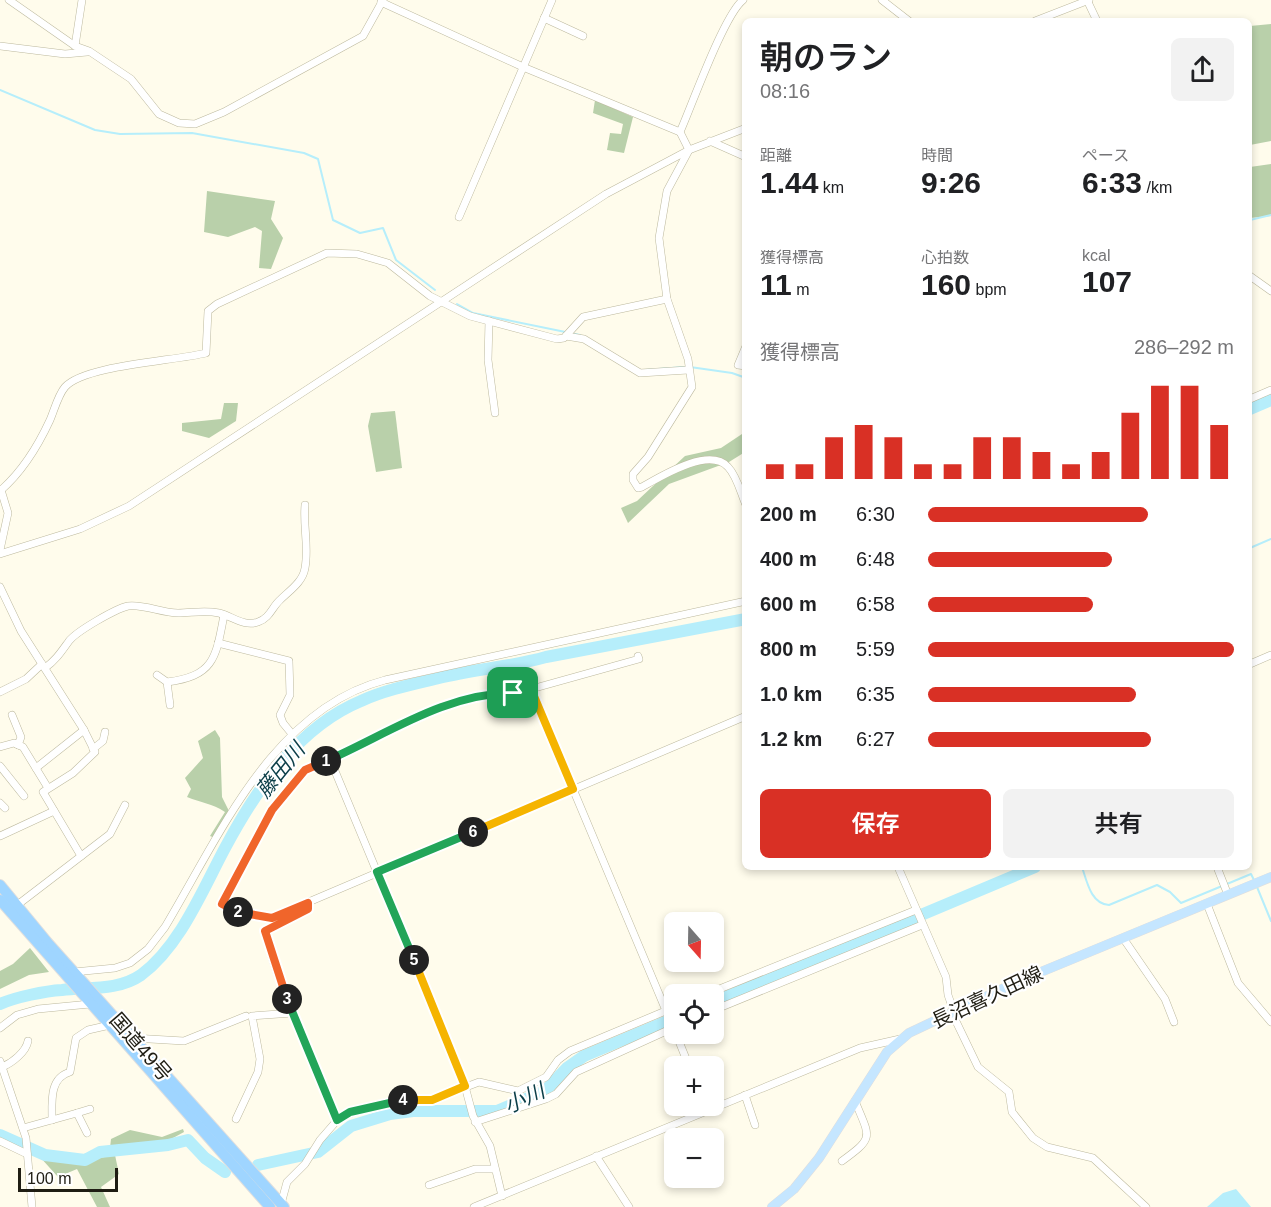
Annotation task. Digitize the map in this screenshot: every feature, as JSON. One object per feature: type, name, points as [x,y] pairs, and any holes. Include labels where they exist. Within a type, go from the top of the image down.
[{"type":"highway","name":"国道49号","points":[[0,885],[110,1025],[278,1206]]},
{"type":"highway","name":"国道49号","points":[[0,900],[72,974]]},
{"type":"highway","name":"国道49号","points":[[93,1001],[133,1038],[278,1206]]},
{"type":"main road","name":"長沼喜久田線","points":[[772,1207],[794,1189],[819,1158],[887,1052],[900,1039],[1019,981],[1271,877]]},
{"type":"street","points":[[9,0],[75,46],[89,51],[131,79],[159,114],[179,123],[195,124],[224,112],[363,36],[382,1],[523,67],[680,132],[689,150]]},
{"type":"street","points":[[75,46],[81,0]]},
{"type":"street","points":[[459,217],[552,0]]},
{"type":"street","points":[[680,132],[721,37],[738,4],[743,0]]},
{"type":"street","points":[[882,0],[905,18]]},
{"type":"street","points":[[1043,18],[1088,0],[1096,18]]},
{"type":"street","points":[[544,18],[583,36]]},
{"type":"street","points":[[0,46],[66,54],[89,51]]},
{"type":"street","points":[[667,298],[583,317],[566,336],[560,339],[536,335],[470,316],[441,302],[388,263],[377,259],[337,252],[317,257],[217,304],[208,311],[206,352],[127,365],[78,379],[65,387],[41,441],[1,491],[8,513],[0,552],[80,529],[129,506],[441,302],[606,194],[689,150],[742,129]]},
{"type":"street","points":[[710,141],[742,155]]},
{"type":"street","points":[[689,150],[667,192],[659,238],[667,298],[683,341],[688,370],[693,381],[691,390],[633,474],[633,483],[638,488],[642,487],[682,465],[722,462],[729,467],[742,496]]},
{"type":"street","points":[[1252,277],[1271,291]]},
{"type":"street","points":[[489,321],[488,360],[495,413]]},
{"type":"street","points":[[566,336],[584,339],[640,373],[688,370]]},
{"type":"street","points":[[1252,398],[1271,390]]},
{"type":"street","points":[[0,692],[26,679],[59,656],[72,638],[109,614],[129,606],[178,613],[198,610],[224,615],[246,624],[260,621],[297,584],[305,571],[307,539],[303,532],[305,505]]},
{"type":"street","points":[[0,587],[21,631],[84,729],[95,752],[73,773],[43,792],[81,856]]},
{"type":"street","points":[[72,974],[122,967],[148,949],[165,927],[261,767],[292,734],[336,699],[366,685],[742,602]]},
{"type":"street","points":[[157,675],[167,682],[188,680],[202,673],[218,643],[224,615]]},
{"type":"street","points":[[218,643],[289,661],[290,695],[280,715],[292,734]]},
{"type":"street","points":[[1252,663],[1271,655]]},
{"type":"street","points":[[638,656],[639,659],[531,689],[450,704],[305,770],[272,810],[222,904],[242,913],[272,918],[742,718]]},
{"type":"street","points":[[167,682],[171,705]]},
{"type":"street","points":[[531,689],[664,1006]]},
{"type":"street","points":[[12,715],[21,737],[18,745]]},
{"type":"street","points":[[36,768],[84,729]]},
{"type":"street","points":[[93,749],[104,741],[105,732]]},
{"type":"street","points":[[0,747],[14,743],[23,747],[48,788]]},
{"type":"street","points":[[330,759],[465,1086],[473,1115],[490,1146],[502,1196]]},
{"type":"street","points":[[0,766],[24,795]]},
{"type":"street","points":[[16,906],[110,834],[125,805]]},
{"type":"street","points":[[0,836],[54,811]]},
{"type":"street","points":[[899,870],[946,977],[953,1013],[978,1067],[1009,1092],[1012,1112],[1033,1138],[1047,1147],[1092,1158],[1146,1207]]},
{"type":"street","points":[[1217,870],[1228,895]]},
{"type":"street","points":[[308,903],[308,909],[265,931],[278,977],[337,1120]]},
{"type":"street","points":[[1207,904],[1238,983],[1271,1022]]},
{"type":"street","points":[[724,987],[916,910]]},
{"type":"street","points":[[724,1006],[922,925]]},
{"type":"street","points":[[1123,938],[1165,999],[1174,1022]]},
{"type":"street","points":[[0,1028],[17,1015],[38,1009],[93,1001]]},
{"type":"street","points":[[236,1119],[258,1072],[260,1059],[252,1016],[293,1012]]},
{"type":"street","points":[[278,1206],[287,1182],[337,1120],[350,1112],[387,1102],[432,1100],[479,1082],[518,1090],[546,1077],[558,1060],[570,1051],[664,1012]]},
{"type":"street","points":[[133,1038],[184,1041],[246,1016]]},
{"type":"street","points":[[52,1120],[54,1086],[61,1076],[70,1072],[76,1038],[88,1030],[110,1025]]},
{"type":"street","points":[[473,1115],[546,1099],[556,1094],[576,1072],[664,1035]]},
{"type":"street","points":[[724,1102],[860,1048],[900,1039]]},
{"type":"street","points":[[28,1041],[27,1046],[10,1064],[1,1064],[23,1128],[31,1207]]},
{"type":"street","points":[[745,1095],[755,1125]]},
{"type":"street","points":[[842,1161],[864,1145],[867,1138],[867,1131],[855,1101]]},
{"type":"street","points":[[23,1128],[90,1109]]},
{"type":"street","points":[[77,1113],[87,1133]]},
{"type":"street","points":[[474,1207],[689,1116]]},
{"type":"street","points":[[2,1144],[27,1150]]},
{"type":"street","points":[[596,1156],[629,1207]]},
{"type":"street","points":[[429,1185],[467,1172],[495,1169]]},
{"type":"green space","points":[[1271,24],[1271,141],[1252,145],[1252,26]]},
{"type":"green space","points":[[595,100],[633,117],[624,153],[607,150],[610,133],[621,134],[623,124],[593,113]]},
{"type":"green space","points":[[1271,164],[1271,216],[1252,218],[1252,167]]},
{"type":"green space","points":[[207,191],[275,201],[271,219],[283,238],[271,269],[259,268],[262,231],[255,227],[228,237],[204,232]]},
{"type":"green space","points":[[224,403],[238,403],[236,421],[209,438],[182,431],[182,423],[221,419]]},
{"type":"green space","points":[[395,411],[402,468],[376,472],[368,426],[371,413]]},
{"type":"green space","points":[[742,434],[742,454],[729,462],[669,484],[628,523],[621,508],[637,501],[685,456],[721,448]]},
{"type":"green space","points":[[215,730],[220,738],[222,797],[229,811],[215,838],[210,836],[225,812],[187,797],[191,789],[185,778],[203,758],[198,741]]},
{"type":"green space","points":[[30,948],[49,972],[29,975],[0,989],[0,971],[13,964]]},
{"type":"green space","points":[[183,1129],[184,1132],[162,1144],[110,1148],[111,1139],[130,1130],[162,1137]]},
{"type":"green space","points":[[115,1155],[119,1174],[101,1187],[110,1207],[97,1207],[77,1169],[58,1177],[40,1157],[69,1161]]},
{"type":"water","points":[[1236,1189],[1251,1207],[1207,1207],[1223,1193]]},
{"type":"waterway","points":[[0,90],[95,130],[120,134],[192,133],[304,153],[318,159],[333,220],[360,233],[383,228],[396,260],[435,290]]},
{"type":"waterway","points":[[1252,220],[1271,215]]},
{"type":"waterway","points":[[457,304],[473,313],[580,335]]},
{"type":"waterway","points":[[645,370],[684,367]]},
{"type":"waterway","points":[[690,367],[742,377]]},
{"type":"waterway","name":"藤田川","points":[[1252,408],[1271,400]]},
{"type":"waterway","points":[[1252,547],[1271,539]]},
{"type":"waterway","name":"藤田川","points":[[0,1004],[47,992],[123,984],[141,975],[155,963],[189,917],[237,826],[265,783],[298,744],[338,712],[380,694],[439,678],[742,620]]},
{"type":"waterway","name":"小川","points":[[724,998],[1028,870]]},
{"type":"waterway","points":[[1083,870],[1094,896],[1098,901],[1109,905],[1157,885],[1170,892],[1181,903],[1251,874],[1255,882]]},
{"type":"waterway","points":[[1257,887],[1271,921]]},
{"type":"waterway","name":"小川","points":[[258,1165],[318,1152],[351,1126],[390,1114],[413,1111],[497,1111],[545,1091],[567,1068],[584,1056],[664,1023]]},
{"type":"waterway","name":"小川","points":[[0,1135],[45,1155],[85,1160],[100,1152],[168,1145],[188,1140],[205,1158],[225,1172]]},
{"type":"route","points":[[531,689],[573,789],[377,872],[465,1086],[432,1100],[387,1102],[350,1112],[337,1120],[278,977],[265,931],[308,909],[308,903],[272,918],[242,913],[222,904],[272,810],[305,770],[450,704],[493,694],[513,693],[531,689]]}]
